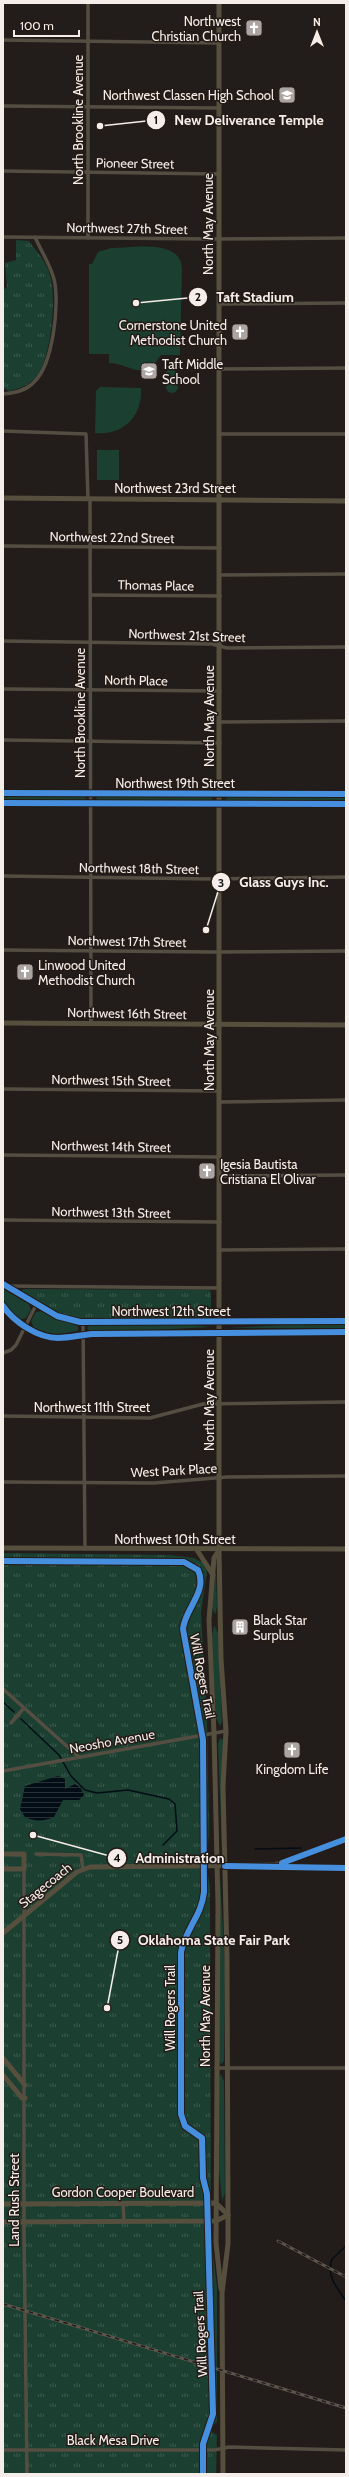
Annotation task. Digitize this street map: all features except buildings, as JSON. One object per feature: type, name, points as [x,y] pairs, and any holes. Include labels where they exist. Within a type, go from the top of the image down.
[{"type":"main road","name":"North May Avenue","points":[[219,3],[219,1550],[220,1620],[226,1731],[223,1781],[228,2215],[228,2244],[222,2293],[223,2474]]},
{"type":"main road","name":"Northwest 23rd Street","points":[[3,498],[346,501]]},
{"type":"main road","name":"Northwest 19th Street","points":[[3,793],[220,795],[346,794]]},
{"type":"main road","name":"Northwest 19th Street","points":[[3,803],[220,805],[346,804]]},
{"type":"main road","name":"Northwest 16th Street","points":[[3,1023],[346,1025]]},
{"type":"main road","name":"Northwest 12th Street","points":[[4,1285],[36,1305],[64,1319],[83,1322],[346,1321]]},
{"type":"main road","name":"Northwest 12th Street","points":[[3,1306],[16,1321],[50,1337],[83,1334],[346,1332]]},
{"type":"main road","name":"Northwest 10th Street","points":[[3,1548],[197,1550],[346,1549]]},
{"type":"main road","points":[[197,1550],[213,1575]]},
{"type":"main road","name":"North May Avenue","points":[[219,1550],[214,1558],[209,1620],[214,1732],[217,1866],[216,2221],[217,2259],[222,2293]]},
{"type":"main road","points":[[209,1620],[220,1620]]},
{"type":"main road","points":[[274,1865],[346,1840]]},
{"type":"main road","name":"Land Rush Street","points":[[3,1854],[24,1854],[24,1869]]},
{"type":"main road","points":[[82,1869],[90,1867],[274,1865],[346,1868]]},
{"type":"main road","points":[[3,1869],[24,1869]]},
{"type":"main road","name":"Stagecoach","points":[[3,1933],[82,1869]]},
{"type":"main road","points":[[3,2058],[25,2085]]},
{"type":"main road","points":[[3,2075],[22,2098],[25,2098]]},
{"type":"main road","points":[[3,2222],[216,2221],[228,2215],[216,2203]]},
{"type":"main road","name":"Gordon Cooper Boulevard","points":[[3,2204],[216,2203]]},
{"type":"street","name":"North Brookline Avenue","points":[[88,3],[88,238]]},
{"type":"street","points":[[3,40],[220,43]]},
{"type":"street","points":[[3,106],[219,108]]},
{"type":"street","name":"Pioneer Street","points":[[3,171],[219,174]]},
{"type":"street","name":"Northwest 27th Street","points":[[3,237],[219,239],[346,238]]},
{"type":"street","points":[[3,394],[20,391],[34,382],[43,370],[49,351],[56,315],[57,295],[52,273],[35,237]]},
{"type":"street","points":[[219,304],[346,303]]},
{"type":"street","points":[[219,369],[346,368]]},
{"type":"street","name":"North Brookline Avenue","points":[[3,431],[86,434],[91,547],[91,1023]]},
{"type":"street","points":[[219,434],[346,434]]},
{"type":"street","name":"Northwest 22nd Street","points":[[3,546],[220,548]]},
{"type":"street","points":[[220,575],[346,574]]},
{"type":"street","name":"Thomas Place","points":[[91,595],[220,596]]},
{"type":"street","name":"Northwest 21st Street","points":[[3,641],[212,644],[226,648],[346,647]]},
{"type":"street","name":"North Place","points":[[3,689],[220,691]]},
{"type":"street","points":[[220,722],[346,721]]},
{"type":"street","points":[[3,740],[220,743]]},
{"type":"street","name":"Northwest 18th Street","points":[[3,876],[220,879],[346,877]]},
{"type":"street","name":"Northwest 17th Street","points":[[3,950],[220,952],[346,951]]},
{"type":"street","name":"Northwest 15th Street","points":[[3,1089],[220,1092]]},
{"type":"street","points":[[220,1102],[346,1100]]},
{"type":"street","name":"Northwest 14th Street","points":[[3,1154],[219,1157]]},
{"type":"street","points":[[220,1176],[346,1175]]},
{"type":"street","name":"Northwest 13th Street","points":[[3,1220],[220,1222]]},
{"type":"street","points":[[220,1250],[346,1249]]},
{"type":"street","name":"Northwest 12th Street","points":[[4,1285],[219,1288]]},
{"type":"street","points":[[3,1353],[14,1348],[36,1305]]},
{"type":"street","points":[[83,1322],[85,1549]]},
{"type":"street","name":"Northwest 11th Street","points":[[3,1416],[150,1418],[194,1405],[346,1402]]},
{"type":"street","name":"West Park Place","points":[[3,1482],[154,1483],[220,1478],[346,1476]]},
{"type":"street","points":[[3,1689],[79,1757]]},
{"type":"street","points":[[11,1723],[24,1708]]},
{"type":"street","name":"Neosho Avenue","points":[[3,1772],[70,1758],[226,1731]]},
{"type":"street","points":[[36,1854],[80,1855],[82,1869]]},
{"type":"street","name":"Land Rush Street","points":[[24,1869],[24,2222],[27,2474]]},
{"type":"street","points":[[216,2068],[346,2068]]},
{"type":"street","points":[[123,2204],[124,2221]]},
{"type":"street","name":"Black Mesa Drive","points":[[3,2450],[223,2448],[346,2450]]},
{"type":"green space","points":[[16,240],[29,241],[46,265],[52,285],[53,312],[46,356],[37,376],[20,388],[8,391],[3,387],[3,290],[7,287],[5,263],[16,260]]},
{"type":"green space","points":[[142,246],[164,248],[173,252],[179,259],[182,268],[180,355],[161,355],[154,364],[148,368],[136,370],[109,363],[109,354],[89,354],[89,264],[92,264],[98,252],[111,248]]},
{"type":"green space","points":[[169,369],[173,369],[177,375],[173,381],[169,381],[165,377],[165,373]]},
{"type":"green space","points":[[170,381],[174,381],[178,387],[174,393],[170,393],[166,389],[166,385]]},
{"type":"green space","points":[[100,387],[141,388],[141,398],[135,415],[129,422],[114,431],[95,433],[96,391]]},
{"type":"green space","points":[[97,450],[119,450],[119,480],[97,480]]},
{"type":"green space","points":[[3,795],[83,796],[87,799],[85,801],[3,801]]},
{"type":"green space","points":[[97,796],[211,797],[214,802],[96,801]]},
{"type":"green space","points":[[346,796],[346,802],[225,800],[228,797]]},
{"type":"green space","points":[[3,1289],[29,1304],[31,1310],[26,1318],[19,1320],[9,1310],[5,1303]]},
{"type":"green space","points":[[24,1289],[209,1290],[211,1292],[211,1317],[206,1319],[79,1319],[59,1314],[22,1294],[20,1291]]},
{"type":"green space","points":[[42,1311],[78,1326],[78,1331],[52,1335],[34,1328],[31,1321],[36,1312]]},
{"type":"green space","points":[[186,1324],[211,1327],[89,1331],[87,1328],[90,1325]]},
{"type":"green space","points":[[344,1324],[346,1328],[228,1328]]},
{"type":"green space","points":[[3,1553],[170,1555],[194,1558],[204,1563],[207,1571],[201,1613],[207,1720],[209,1825],[208,1846],[203,1856],[203,1873],[208,1876],[210,1886],[211,2239],[217,2286],[217,2422],[212,2426],[212,2432],[217,2435],[216,2474],[3,2474]]},
{"type":"green space","points":[[216,1569],[217,1607],[215,1615],[212,1607]]},
{"type":"green space","points":[[214,1625],[218,1633],[222,1722],[220,1726],[216,1718],[212,1637]]},
{"type":"green space","points":[[220,1738],[223,1740],[222,1850],[218,1744]]},
{"type":"green space","points":[[220,1878],[225,1963],[224,2061],[221,2065],[219,2062]]},
{"type":"green space","points":[[221,2074],[224,2081],[225,2193],[222,2201],[218,2161],[218,2078]]},
{"type":"shaded area","points":[[58,1776],[65,1779],[65,1789],[75,1784],[80,1787],[84,1795],[79,1800],[63,1800],[54,1817],[32,1820],[25,1817],[20,1809],[25,1786]]},
{"type":"waterway","points":[[3,1702],[14,1712]]},
{"type":"waterway","points":[[21,1719],[59,1755],[71,1776],[85,1790],[97,1793],[128,1790],[169,1799],[175,1804],[177,1831],[163,1845]]},
{"type":"waterway","points":[[255,1849],[301,1848]]},
{"type":"waterway","points":[[346,2246],[332,2259],[330,2271],[333,2282],[346,2301]]},
{"type":"railway","points":[[278,2241],[346,2277]]},
{"type":"railway","points":[[3,2304],[346,2408]]},
{"type":"cycle path","points":[[3,793],[346,794]]},
{"type":"cycle path","points":[[3,803],[346,804]]},
{"type":"cycle path","points":[[3,1284],[57,1316],[80,1322],[346,1321]]},
{"type":"cycle path","points":[[3,1306],[13,1318],[27,1328],[43,1335],[58,1338],[92,1334],[346,1332]]},
{"type":"cycle path","name":"Will Rogers Trail","points":[[3,1561],[184,1562],[198,1570],[200,1578],[198,1593],[185,1621],[183,1629],[203,1740],[204,1892],[200,1908],[186,1937],[181,1952],[181,2114],[185,2126],[202,2138],[203,2178],[207,2194],[213,2414],[203,2444],[203,2474]]},
{"type":"cycle path","points":[[282,1863],[346,1839]]},
{"type":"cycle path","points":[[225,1866],[346,1868]]},
{"type":"place","name":"Northwest Christian Church","points":[[254,28]]},
{"type":"place","name":"Northwest Classen High School","points":[[287,95]]},
{"type":"place","name":"New Deliverance Temple","points":[[100,126]]},
{"type":"place","name":"Taft Stadium","points":[[136,303]]},
{"type":"place","name":"Cornerstone United Methodist Church","points":[[240,332]]},
{"type":"place","name":"Taft Middle School","points":[[149,371]]},
{"type":"place","name":"Glass Guys Inc.","points":[[206,930]]},
{"type":"place","name":"Linwood United Methodist Church","points":[[25,972]]},
{"type":"place","name":"Igesia Bautista Cristiana El Olivar","points":[[207,1171]]},
{"type":"place","name":"Black Star Surplus","points":[[240,1627]]},
{"type":"place","name":"Kingdom Life","points":[[292,1750]]},
{"type":"place","name":"Administration","points":[[33,1835]]},
{"type":"place","name":"Oklahoma State Fair Park","points":[[107,2008]]}]
